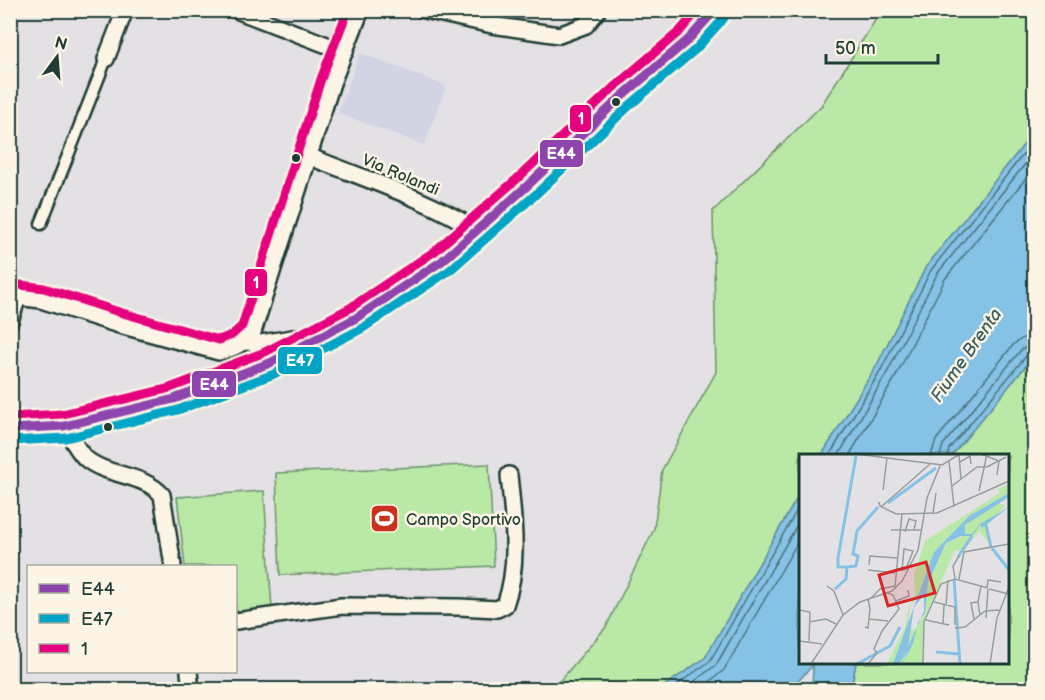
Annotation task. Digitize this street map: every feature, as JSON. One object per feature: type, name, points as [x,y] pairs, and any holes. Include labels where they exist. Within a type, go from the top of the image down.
[{"type":"main road","points":[[10,429],[64,426],[174,399],[270,363],[356,318],[442,261],[526,188],[621,97],[688,40],[716,10]]},
{"type":"street","points":[[41,224],[125,10]]},
{"type":"street","points":[[236,10],[345,52]]},
{"type":"street","points":[[10,321],[14,296],[41,300],[219,352],[236,348],[245,342],[254,332],[332,83],[361,10]]},
{"type":"street","points":[[424,10],[492,25],[559,35],[586,25],[598,10]]},
{"type":"street","points":[[492,25],[498,10]]},
{"type":"street","name":"Via Rolandi","points":[[308,156],[412,197],[460,219],[477,230]]},
{"type":"street","points":[[245,342],[261,343],[329,332]]},
{"type":"street","points":[[64,426],[77,449],[87,460],[149,484],[162,495],[173,565]]},
{"type":"street","points":[[237,621],[342,606],[497,609],[505,605],[510,592],[514,538],[509,475]]},
{"type":"street","points":[[189,673],[191,690]]},
{"type":"shaded area","points":[[360,53],[446,86],[424,145],[338,113]]},
{"type":"green space","points":[[881,11],[1034,11],[1034,132],[926,267],[877,365],[823,454],[799,454],[799,495],[705,658],[660,689],[552,690],[606,627],[654,529],[662,470],[716,372],[713,211],[821,106]]},
{"type":"green space","points":[[1034,356],[1034,689],[851,690],[856,664],[1009,664],[1009,454],[953,454]]},
{"type":"green space","name":"Campo Sportivo","points":[[489,464],[494,566],[280,575],[276,473]]},
{"type":"green space","points":[[264,491],[272,610],[237,613],[237,565],[185,565],[177,497]]},
{"type":"water","name":"Fiume Brenta","points":[[1034,132],[1034,356],[953,454],[823,454],[877,365],[926,267]]},
{"type":"water","points":[[799,495],[799,664],[856,664],[851,689],[812,689],[813,665],[791,689],[660,689],[705,658]]},
{"type":"transit line","name":"1","points":[[12,284],[44,288],[219,340],[232,335],[242,326],[321,79],[348,10]]},
{"type":"transit line","name":"1","points":[[10,417],[62,414],[170,388],[265,352],[350,308],[435,251],[518,178],[613,88],[680,31],[698,10]]},
{"type":"transit line","name":"E44","points":[[10,429],[64,426],[174,399],[270,363],[356,318],[442,261],[526,187],[621,97],[688,40],[715,10]]},
{"type":"transit line","name":"E47","points":[[11,441],[66,438],[178,410],[274,374],[363,328],[450,270],[534,196],[629,106],[696,49],[724,18]]},
{"type":"place","name":"Campo Sportivo","points":[[385,519]]}]
